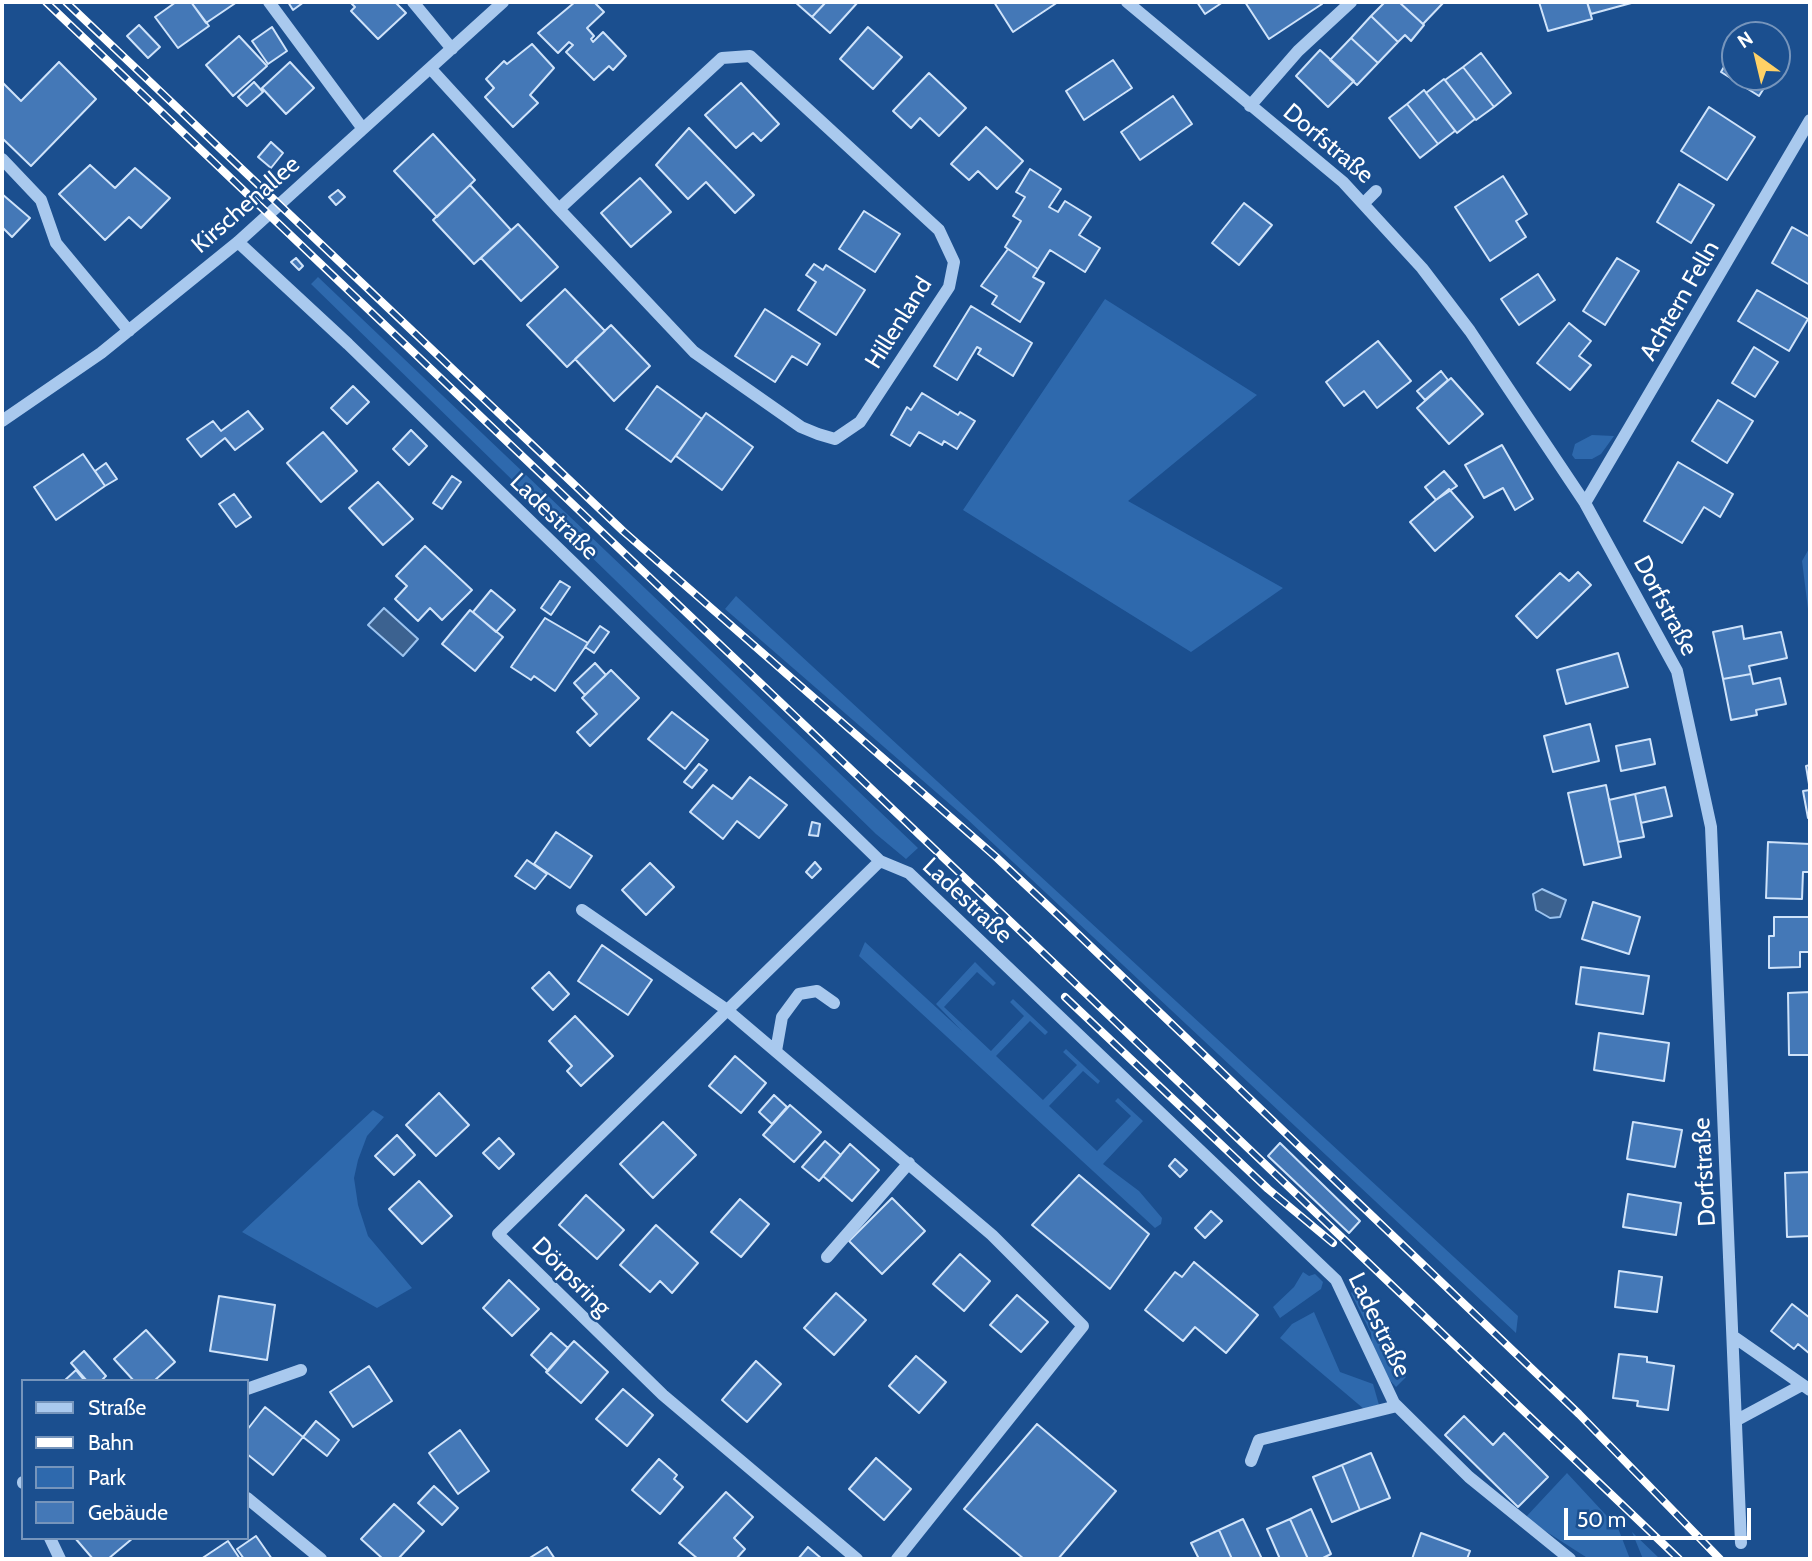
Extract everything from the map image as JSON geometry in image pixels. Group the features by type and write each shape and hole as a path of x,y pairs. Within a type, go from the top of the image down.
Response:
{"street":[{"path":"269,2 363,129"},
{"path":"413,2 452,49"},
{"name":"Kirschenallee","path":"2,421 130,331 238,242 503,2"},
{"name":"Dorfstraße","path":"1126,2 1364,202 1422,268 1470,331 1585,503 1677,671 1711,827 1741,1543"},
{"path":"1250,106 1298,51 1351,2"},
{"name":"Hillenland","path":"431,69 559,209 694,352 801,427 835,439 860,422 949,287 954,262 939,230 750,56 722,58 559,209"},
{"name":"Achtern Felln","path":"1585,503 1810,120"},
{"path":"2,159 41,200 55,243 130,331"},
{"path":"1364,202 1376,191"},
{"name":"Ladestraße","path":"238,242 348,344 880,861 909,873 1336,1280 1383,1384 1397,1406 1469,1477 1570,1559"},
{"name":"Dörpsring","path":"857,1559 663,1395 498,1234 880,861"},
{"path":"582,910 727,1010 992,1235 1083,1326 897,1559"},
{"path":"776,1051 782,1017 799,994 817,991 834,1003"},
{"path":"827,1257 909,1163"},
{"path":"1734,1337 1806,1388 1737,1420"},
{"path":"248,1389 301,1370"},
{"path":"1251,1461 1259,1440 1397,1406"},
{"path":"248,1498 321,1559"},
{"path":"51,1540 60,1559"}],"green space":[{"path":"318,277 918,848 906,859 876,834 311,284"},
{"path":"1105,299 1257,395 1128,501 1283,588 1191,652 963,510"},
{"path":"1592,435 1614,436 1601,454 1592,459 1575,459 1572,455 1575,444"},
{"path":"1810,547 1810,609 1808,609 1802,561"},
{"path":"736,596 1518,1316 1516,1333 967,819 725,609"},
{"path":"865,942 962,1031 936,1004 975,962 996,983 993,986 977,972 944,1007 991,1051 1024,1016 1010,1002 1013,999 1048,1032 1045,1035 1030,1021 996,1056 1043,1100 1077,1065 1063,1052 1066,1049 1100,1081 1098,1084 1083,1071 1049,1106 1097,1151 1131,1116 1115,1101 1118,1098 1143,1121 1103,1164 1139,1191 1162,1218 1161,1224 1155,1228 859,956"},
{"path":"373,1110 384,1117 367,1136 358,1160 354,1178 358,1205 368,1236 412,1288 377,1308 242,1232"},
{"path":"1303,1272 1309,1276 1315,1274 1323,1282 1321,1289 1280,1318 1273,1307 1294,1287"},
{"path":"1354,1290 1391,1332 1385,1338 1392,1346 1384,1354 1406,1377 1396,1387 1384,1374 1372,1345 1371,1333 1351,1293"},
{"path":"1314,1312 1340,1372 1373,1384 1379,1405 1364,1409 1280,1338 1292,1324"},
{"path":"1567,1473 1618,1528 1630,1559 1589,1559 1525,1518"},
{"path":"1632,1532 1660,1559 1643,1559"}],"shaded area":[{"path":"384,608 418,639 403,656 368,625"},
{"path":"1542,889 1566,900 1560,917 1550,918 1536,910 1533,894"}],"building":[{"path":"176,2 191,2 209,26 178,48 155,17"},
{"path":"191,2 237,2 206,23"},
{"path":"288,2 304,2 293,10"},
{"path":"350,2 395,2 406,13 378,39 351,11 355,7"},
{"path":"575,2 594,2 604,12 587,28 594,36 591,39 593,42 603,32 626,56 613,70 609,66 594,80 566,52 573,45 569,42 558,53 538,33"},
{"path":"795,2 826,2 812,17"},
{"path":"826,2 858,2 830,33 812,17"},
{"path":"994,2 1058,2 1013,32"},
{"path":"1197,2 1223,2 1205,14"},
{"path":"1245,2 1320,2 1322,4 1269,39"},
{"path":"1385,2 1399,2 1424,25 1411,41 1405,35 1398,42 1371,16"},
{"path":"1399,2 1444,2 1423,24"},
{"path":"1539,2 1587,2 1592,19 1548,31"},
{"path":"1587,2 1635,2 1591,14"},
{"path":"1371,16 1398,42 1378,63 1351,38"},
{"path":"139,25 160,47 148,58 127,36"},
{"path":"272,27 287,51 268,64 252,41"},
{"path":"868,27 902,57 873,89 840,59"},
{"path":"239,36 267,66 233,96 206,65"},
{"path":"1351,38 1378,63 1357,85 1330,60"},
{"path":"532,44 554,68 530,95 538,103 513,127 485,97 494,88 486,79 504,61 507,64"},
{"path":"1320,50 1354,81 1328,107 1296,76"},
{"path":"1481,53 1511,93 1494,107 1463,67"},
{"path":"1113,60 1132,88 1084,120 1066,91"},
{"path":"59,62 96,99 31,166 2,138 2,82 21,101"},
{"path":"290,62 314,88 286,114 262,88"},
{"path":"1463,67 1494,107 1476,120 1445,80"},
{"path":"929,73 966,108 939,136 920,118 911,128 893,111"},
{"path":"1444,79 1475,119 1457,133 1426,93"},
{"path":"254,82 263,92 247,106 238,97"},
{"path":"741,83 779,124 761,141 753,133 736,148 705,115"},
{"path":"1424,90 1455,131 1438,144 1407,104"},
{"path":"1173,96 1192,124 1140,160 1121,132"},
{"path":"1407,104 1438,144 1420,158 1389,118"},
{"path":"1709,107 1755,137 1727,180 1681,151"},
{"path":"986,127 1023,161 997,189 978,171 969,180 951,164"},
{"path":"689,128 754,195 735,213 706,182 688,199 656,165"},
{"path":"433,134 475,180 437,217 394,171"},
{"path":"271,142 283,153 271,168 258,157"},
{"path":"90,165 115,188 135,168 170,198 141,228 129,217 105,240 59,194"},
{"path":"1030,169 1061,189 1049,207 1058,212 1065,201 1091,217 1079,235 1100,248 1085,272 1050,250 1038,269 1005,247 1021,221 1013,216 1025,197 1016,192"},
{"path":"1503,176 1527,214 1516,221 1526,237 1490,261 1455,207"},
{"path":"640,178 671,212 631,247 601,213"},
{"path":"1679,184 1714,205 1691,243 1657,222"},
{"path":"470,185 511,230 474,264 433,220"},
{"path":"338,190 345,197 336,205 329,197"},
{"path":"2,194 30,218 12,237 2,227"},
{"path":"1244,203 1272,225 1239,265 1212,243"},
{"path":"864,211 900,234 875,272 839,249"},
{"path":"518,224 558,267 521,301 481,258"},
{"path":"1792,227 1810,237 1810,285 1772,263"},
{"path":"1008,249 1038,269 1033,277 1044,283 1020,322 992,304 997,296 981,286"},
{"path":"296,258 303,266 299,270 291,262"},
{"path":"1617,258 1639,271 1605,325 1583,311"},
{"path":"814,264 823,270 826,265 865,290 836,335 798,310 816,282 806,275"},
{"path":"1538,274 1555,300 1519,325 1501,299"},
{"path":"565,289 605,331 567,367 527,325"},
{"path":"1757,290 1808,319 1789,351 1738,321"},
{"path":"971,306 1032,343 1013,376 978,354 981,349 977,347 957,380 934,366"},
{"path":"765,309 820,344 807,365 792,356 775,382 735,356"},
{"path":"1569,323 1591,341 1579,356 1591,365 1570,390 1537,363"},
{"path":"611,325 650,366 614,401 575,359"},
{"path":"1378,341 1411,381 1377,408 1364,391 1344,406 1326,382"},
{"path":"1754,347 1778,362 1755,397 1732,383"},
{"path":"1441,371 1448,380 1425,400 1417,391"},
{"path":"1451,378 1483,414 1449,444 1417,408"},
{"path":"353,386 369,402 347,424 331,408"},
{"path":"657,386 702,419 671,462 626,429"},
{"path":"922,393 958,415 960,412 975,421 957,449 944,441 942,445 919,432 910,446 891,435 907,407 911,410"},
{"path":"1718,400 1753,421 1727,463 1692,441"},
{"path":"248,411 263,429 235,450 225,438 201,457 187,439 213,421 221,431"},
{"path":"706,413 753,447 722,490 676,456"},
{"path":"411,430 427,446 409,465 393,449"},
{"path":"323,432 357,471 321,502 287,463"},
{"path":"1502,445 1533,499 1515,510 1503,488 1484,498 1465,465"},
{"path":"83,454 105,486 56,520 34,487"},
{"path":"1678,462 1733,494 1720,517 1704,507 1682,543 1644,521"},
{"path":"106,463 117,479 105,486 95,471"},
{"path":"1444,471 1457,486 1436,500 1425,487"},
{"path":"452,476 461,482 442,509 433,503"},
{"path":"378,482 413,519 383,545 349,508"},
{"path":"1449,489 1473,517 1435,551 1410,522"},
{"path":"234,494 251,517 236,527 219,504"},
{"path":"425,546 472,590 442,620 430,608 418,621 395,599 407,586 396,576"},
{"path":"1578,572 1591,585 1537,638 1516,616 1560,573 1569,581"},
{"path":"560,581 570,587 551,615 541,608"},
{"path":"491,590 515,610 496,632 473,612"},
{"path":"470,610 503,637 475,671 442,644"},
{"path":"545,618 588,643 555,691 534,676 531,680 511,667"},
{"path":"600,626 609,632 594,653 585,647"},
{"path":"1742,626 1744,639 1781,632 1787,658 1749,666 1751,674 1723,679 1713,632"},
{"path":"1618,653 1628,687 1566,704 1557,670"},
{"path":"595,663 606,675 585,695 574,683"},
{"path":"611,670 639,698 590,746 577,732 597,714 582,698"},
{"path":"1751,674 1753,684 1780,678 1786,704 1756,710 1757,715 1731,720 1723,679"},
{"path":"672,712 708,740 685,769 648,739"},
{"path":"1590,724 1599,761 1553,772 1544,736"},
{"path":"1650,739 1655,764 1621,771 1616,746"},
{"path":"699,764 707,770 692,788 684,782"},
{"path":"1810,765 1810,790 1806,766"},
{"path":"750,777 787,805 759,838 737,821 723,839 690,812 713,785 732,799"},
{"path":"1606,785 1621,857 1584,865 1568,793"},
{"path":"1665,787 1672,816 1641,823 1635,794"},
{"path":"1810,790 1810,818 1808,818 1803,791"},
{"path":"1635,794 1644,837 1618,842 1609,800"},
{"path":"812,822 820,824 818,836 809,835"},
{"path":"556,832 592,856 570,888 534,864"},
{"path":"1768,842 1810,844 1810,872 1803,872 1802,899 1766,898"},
{"path":"527,860 547,874 535,889 515,876"},
{"path":"815,862 821,869 812,878 806,872"},
{"path":"650,863 674,887 646,915 622,890"},
{"path":"1593,902 1640,917 1629,954 1582,939"},
{"path":"1774,917 1810,917 1810,952 1800,952 1800,967 1769,968 1769,936 1774,936"},
{"path":"602,945 652,980 628,1015 578,981"},
{"path":"1581,967 1649,976 1643,1014 1576,1004"},
{"path":"549,972 569,994 553,1010 532,988"},
{"path":"1810,992 1810,1055 1789,1055 1788,993"},
{"path":"575,1016 613,1056 581,1086 567,1071 572,1066 549,1041"},
{"path":"1599,1033 1669,1043 1664,1081 1594,1070"},
{"path":"735,1056 766,1083 741,1113 709,1086"},
{"path":"439,1093 469,1125 436,1156 406,1125"},
{"path":"774,1095 787,1107 772,1124 759,1112"},
{"path":"1810,1102 1810,1150 1809,1150"},
{"path":"790,1105 821,1132 794,1162 763,1135"},
{"path":"663,1122 696,1155 653,1198 620,1164"},
{"path":"1633,1122 1682,1130 1675,1167 1627,1159"},
{"path":"397,1135 415,1155 394,1175 375,1156"},
{"path":"499,1138 514,1154 499,1169 483,1153"},
{"path":"825,1141 841,1155 819,1181 802,1167"},
{"path":"1280,1143 1360,1221 1349,1233 1268,1156"},
{"path":"850,1144 879,1170 852,1201 823,1176"},
{"path":"1175,1159 1187,1170 1180,1177 1169,1166"},
{"path":"1810,1172 1810,1236 1787,1237 1785,1173"},
{"path":"1079,1175 1149,1234 1110,1289 1032,1225"},
{"path":"419,1181 452,1216 422,1244 389,1209"},
{"path":"1628,1194 1681,1203 1676,1235 1623,1227"},
{"path":"586,1195 624,1230 597,1259 559,1225"},
{"path":"892,1198 925,1231 882,1274 849,1241"},
{"path":"740,1199 769,1224 741,1257 711,1232"},
{"path":"1211,1211 1222,1221 1205,1238 1195,1228"},
{"path":"656,1225 698,1263 672,1293 660,1281 650,1292 620,1265"},
{"path":"960,1254 990,1281 964,1311 933,1284"},
{"path":"1194,1262 1258,1315 1226,1353 1195,1327 1183,1341 1145,1310 1175,1272 1182,1277"},
{"path":"1619,1271 1662,1277 1657,1312 1615,1307"},
{"path":"509,1280 539,1309 512,1336 483,1308"},
{"path":"836,1293 866,1320 834,1355 804,1328"},
{"path":"1017,1295 1048,1322 1021,1352 990,1325"},
{"path":"219,1296 275,1305 267,1360 210,1351"},
{"path":"1792,1304 1810,1318 1810,1354 1798,1344 1794,1349 1771,1331"},
{"path":"146,1330 175,1362 156,1379 132,1379 114,1359"},
{"path":"551,1333 568,1348 548,1371 531,1355"},
{"path":"574,1341 608,1372 581,1403 546,1372"},
{"path":"84,1351 106,1376 103,1379 85,1379 71,1363"},
{"path":"1619,1354 1647,1357 1647,1362 1674,1366 1668,1410 1637,1406 1638,1401 1613,1398"},
{"path":"916,1356 946,1382 919,1413 889,1386"},
{"path":"756,1361 781,1384 747,1422 722,1400"},
{"path":"369,1366 392,1401 353,1427 330,1392"},
{"path":"76,1370 83,1379 66,1379"},
{"path":"623,1389 653,1415 627,1446 596,1419"},
{"path":"265,1407 303,1437 273,1475 248,1455 248,1429"},
{"path":"1464,1416 1493,1445 1504,1433 1548,1477 1518,1507 1445,1435"},
{"path":"316,1421 339,1440 327,1456 303,1437"},
{"path":"1037,1424 1116,1491 1058,1559 1024,1559 964,1509"},
{"path":"460,1430 489,1471 458,1494 429,1453"},
{"path":"1371,1453 1390,1498 1360,1510 1342,1465"},
{"path":"876,1458 911,1489 884,1520 849,1489"},
{"path":"659,1459 677,1475 674,1479 683,1487 660,1514 632,1490"},
{"path":"1342,1465 1360,1510 1332,1522 1313,1477"},
{"path":"434,1486 458,1508 442,1525 418,1503"},
{"path":"726,1492 753,1517 734,1538 745,1549 736,1559 698,1559 679,1543"},
{"path":"394,1504 424,1531 398,1559 383,1559 361,1539"},
{"path":"1311,1509 1331,1554 1321,1559 1308,1559 1290,1519"},
{"path":"1243,1519 1262,1559 1232,1559 1219,1530"},
{"path":"1290,1519 1308,1559 1280,1559 1267,1529"},
{"path":"1219,1530 1232,1559 1199,1559 1191,1543"},
{"path":"1421,1533 1470,1551 1467,1559 1412,1559"},
{"path":"256,1536 272,1559 244,1559 237,1549"},
{"path":"77,1540 131,1540 108,1559 93,1559"},
{"path":"228,1541 240,1559 201,1559"},
{"path":"547,1547 555,1559 528,1559"},
{"path":"808,1547 822,1559 798,1559"}],"railway":[{"path":"46,2 1679,1559"},
{"path":"66,2 623,531 996,857 1061,918 1579,1414 1720,1559"},
{"path":"1065,997 1268,1189 1333,1243"}]}
